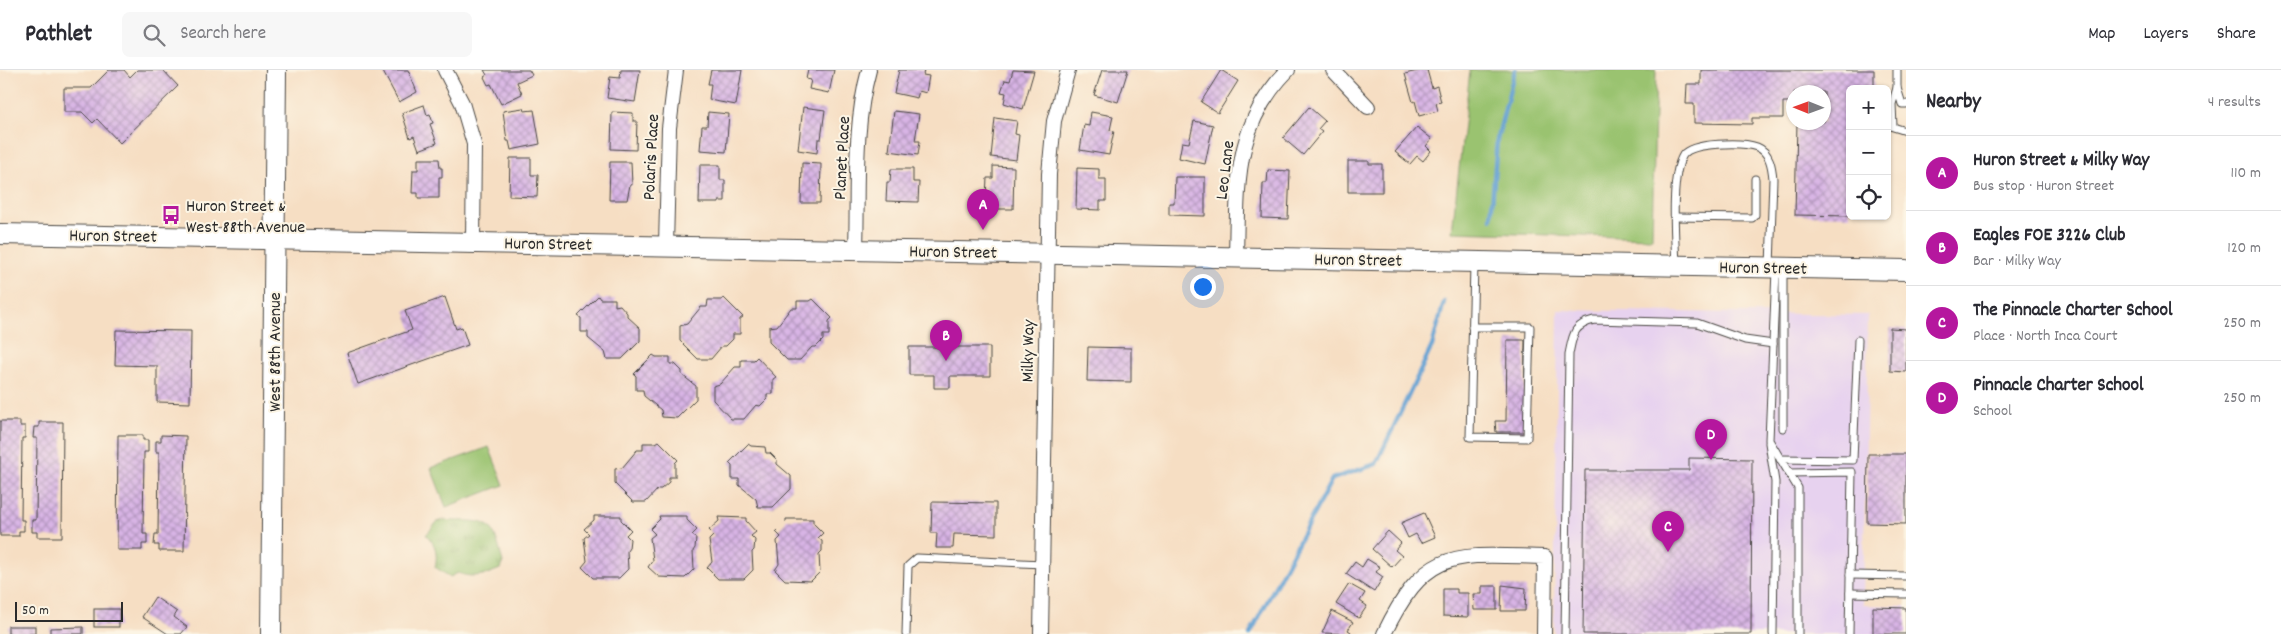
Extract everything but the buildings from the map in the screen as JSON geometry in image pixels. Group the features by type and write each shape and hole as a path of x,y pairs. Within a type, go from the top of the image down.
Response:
{"main road":[{"name":"West 88th Avenue","path":"271,634 276,70"},
{"name":"Huron Street","path":"0,234 1906,270"}],"street":[{"path":"445,70 462,103 474,144 473,242"},
{"name":"Polaris Place","path":"666,246 669,128 676,70"},
{"name":"Planet Place","path":"856,249 857,153 860,115 869,70"},
{"name":"Milky Way","path":"1041,634 1049,174 1054,122 1068,70"},
{"name":"Leo Lane","path":"1236,257 1240,167 1246,137 1260,106 1288,70"},
{"path":"1332,70 1368,107"},
{"path":"1384,634 1415,583 1428,570 1453,558 1484,556 1545,557 1544,634"}],"lane":[{"path":"1897,70 1897,88 1902,104 1906,104"},
{"path":"1897,88 1892,104 1893,127 1906,131"},
{"path":"1676,265 1676,180 1678,166 1684,153 1697,146 1710,144 1757,147 1766,154 1772,165 1783,428"},
{"path":"1675,217 1752,218 1755,215 1755,179"},
{"path":"1472,327 1530,327 1527,438 1470,437 1472,327 1474,261"},
{"path":"1774,634 1774,482 1769,440 1776,267"},
{"path":"1565,634 1569,354 1573,336 1579,326 1594,320 1697,323 1744,340 1773,344"},
{"path":"1780,459 1853,460 1858,340"},
{"path":"1769,440 1798,488 1798,634"},
{"path":"1788,473 1852,472 1849,634"},
{"path":"906,634 908,566 918,558 1043,564"},
{"path":"1850,575 1906,576"},
{"path":"1850,593 1906,594"}],"shaded area":[{"path":"1558,310 1868,315 1863,605 1906,606 1906,634 1554,634"}],"green space":[{"path":"1470,70 1656,70 1652,238 1452,232"},
{"path":"489,447 504,485 446,507 431,468"},
{"path":"443,520 470,521 489,526 498,542 503,562 500,569 479,576 458,573 450,577 435,567 435,549 426,535 437,522"}],"waterway":[{"path":"1491,219 1497,140 1515,70"},
{"path":"1250,634 1332,479 1376,464 1432,346 1444,302"}],"place":[{"name":"Huron Street & West 88th Avenue","path":"171,215"},
{"name":"Huron Street & Milky Way","path":"983,230"},
{"name":"Eagles FOE 3226 Club","path":"946,361"},
{"name":"Pinnacle Charter School","path":"1711,460"},
{"name":"The Pinnacle Charter School","path":"1668,552"}]}
